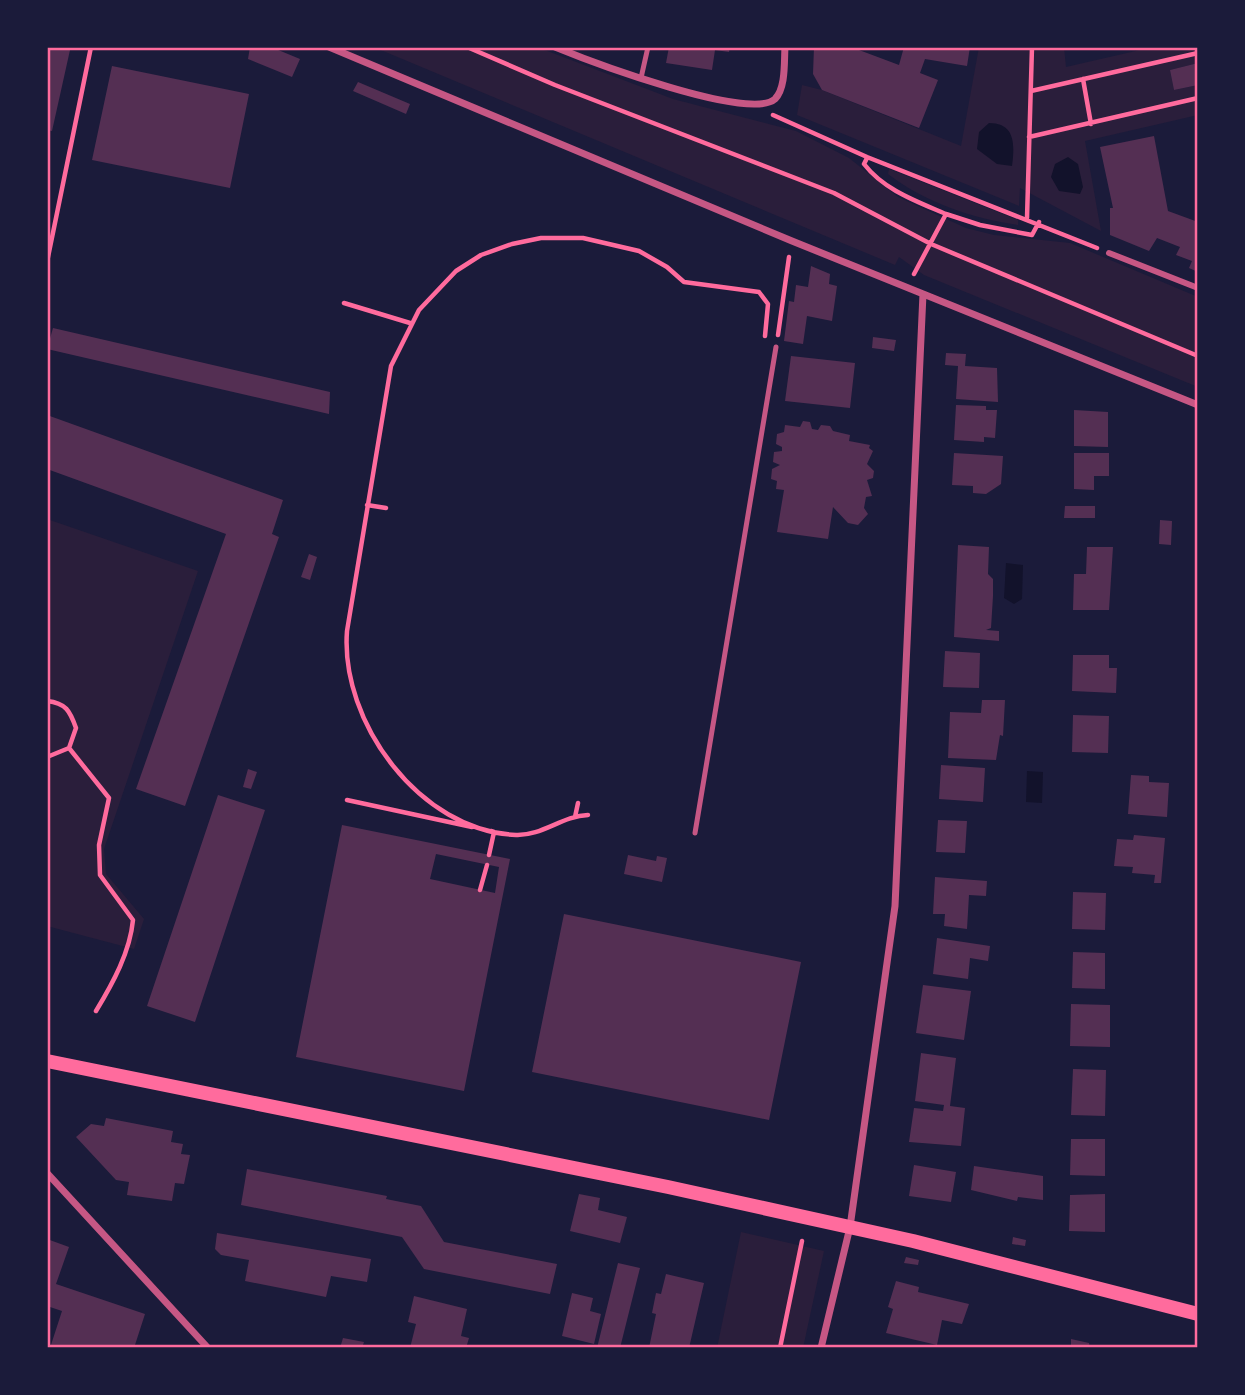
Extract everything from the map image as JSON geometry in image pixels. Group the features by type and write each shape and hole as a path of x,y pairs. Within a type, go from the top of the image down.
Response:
{"main road":[{"path":"47,1061 668,1187 850,1227 1198,1314"}],"street":[{"path":"329,47 792,241 1198,405"},
{"path":"555,47 641,78 747,106 766,104 781,90 785,47"},
{"path":"1109,253 1198,288"},
{"path":"821,1348 850,1227 895,906 923,294"},
{"path":"47,1173 208,1348"}],"lane":[{"path":"641,78 648,47"},
{"path":"695,833 776,346"}],"path":[{"path":"47,262 91,47"},
{"path":"467,47 555,85 834,193 931,244 1198,356"},
{"path":"1027,218 1032,47"},
{"path":"1031,91 1198,53"},
{"path":"1083,79 1091,124"},
{"path":"1029,137 1198,98"},
{"path":"766,104 777,119 867,157 1039,222 1109,253"},
{"path":"867,157 864,164 892,190 946,214 980,225 1032,235 1039,222"},
{"path":"914,271 946,214"},
{"path":"494,832 470,824 441,808 400,774 376,744 351,691 345,655 387,381 410,323 437,289 468,262 512,244 541,238 568,237 639,251 667,267 684,282 759,292 768,304 765,338"},
{"path":"776,346 792,241"},
{"path":"344,303 410,323"},
{"path":"367,505 386,508"},
{"path":"47,701 61,702 70,711 76,727 69,748 47,757"},
{"path":"69,748 109,798 99,845 100,875 133,920 132,935 112,986 96,1010"},
{"path":"347,800 494,832 526,835 588,815"},
{"path":"575,817 578,803"},
{"path":"489,855 494,832"},
{"path":"480,890 487,865"},
{"path":"780,1348 802,1241"}],"shaded area":[{"path":"537,47 673,99 796,131 849,158 898,197 966,228 994,235 1070,243 1198,297 1198,387 924,275 899,257 895,265 376,48"},
{"path":"979,47 1064,47 1066,67 1153,47 1198,47 1198,63 1170,70 1174,90 1198,85 1198,115 1085,141 1101,231 1020,188 1019,206 797,115 802,85 822,90 961,146"},
{"path":"989,123 1004,127 1011,136 1012,166 997,164 977,149 979,132"},
{"path":"1068,157 1078,164 1083,187 1080,194 1059,191 1051,177 1055,164"},
{"path":"889,169 1018,220 1018,225 950,208 903,184 888,174"},
{"path":"47,519 198,571 104,849 106,874 144,919 134,949 47,926"},
{"path":"1006,563 1023,565 1022,599 1014,604 1004,598"},
{"path":"1027,771 1043,772 1042,803 1026,802"},
{"path":"741,1232 824,1251 803,1348 717,1348"}],"building":[{"path":"47,47 70,50 52,131 47,130"},
{"path":"250,47 271,47 300,59 292,77 248,59"},
{"path":"669,47 730,47 729,52 715,50 712,70 666,63"},
{"path":"814,47 851,47 899,65 904,47 970,47 967,66 925,59 920,73 938,80 919,128 822,90 813,74"},
{"path":"1198,63 1198,85 1174,90 1170,70"},
{"path":"112,66 249,94 230,188 92,160"},
{"path":"358,82 410,104 406,114 353,91"},
{"path":"1154,136 1168,211 1198,222 1198,272 1189,268 1192,261 1176,255 1180,247 1157,238 1149,251 1110,235 1110,208 1113,208 1100,147"},
{"path":"811,266 830,274 829,284 837,286 832,321 807,316 803,344 784,341 789,301 794,302 796,285 808,287"},
{"path":"53,328 330,392 329,414 47,349"},
{"path":"873,337 896,340 894,351 872,348"},
{"path":"946,353 966,354 965,366 997,368 998,402 956,399 958,366 945,365"},
{"path":"791,356 855,363 850,408 785,401"},
{"path":"956,405 986,406 986,410 997,410 995,438 984,437 984,442 954,440"},
{"path":"1074,410 1108,412 1108,447 1074,446"},
{"path":"47,415 283,500 272,534 279,537 185,806 136,789 226,534 47,469"},
{"path":"803,421 810,422 812,429 818,430 821,425 830,426 833,431 850,435 849,441 870,445 869,448 873,451 867,464 874,471 873,478 867,480 872,496 866,497 864,508 868,514 858,525 848,523 833,507 828,539 777,532 784,490 776,489 777,481 771,479 772,469 780,465 773,462 774,452 782,451 782,447 776,444 777,434 784,432 785,425 800,427"},
{"path":"954,453 1003,456 1001,484 986,494 973,493 973,486 952,485"},
{"path":"1074,453 1109,453 1109,476 1094,476 1094,490 1074,489"},
{"path":"1065,506 1095,506 1095,518 1064,518"},
{"path":"1160,520 1172,521 1171,545 1159,544"},
{"path":"958,545 989,547 988,574 993,579 993,596 991,628 986,630 999,631 999,641 954,637"},
{"path":"1087,547 1113,547 1109,610 1073,610 1074,574 1086,574"},
{"path":"309,554 317,557 310,580 301,577"},
{"path":"945,651 980,653 979,688 943,687"},
{"path":"1073,655 1109,655 1109,668 1117,668 1116,693 1072,691"},
{"path":"982,700 1005,700 1003,736 1000,735 996,760 948,758 950,712 981,713"},
{"path":"1073,715 1109,716 1108,753 1072,752"},
{"path":"941,765 985,768 983,802 939,799"},
{"path":"248,769 257,772 251,789 243,787"},
{"path":"1131,775 1149,776 1149,782 1169,783 1167,817 1128,814"},
{"path":"218,795 265,810 195,1022 147,1006"},
{"path":"938,820 967,821 965,853 936,852"},
{"path":"342,825 510,859 464,1091 296,1057","holes":["436,854 499,867 495,893 430,879"]},
{"path":"1134,835 1165,838 1161,883 1154,883 1155,875 1132,873 1133,867 1114,866 1117,839 1133,840"},
{"path":"628,855 656,861 657,856 667,858 662,882 624,874"},
{"path":"935,877 987,881 986,896 969,895 967,929 944,926 945,914 933,914"},
{"path":"1073,892 1106,893 1105,930 1072,929"},
{"path":"564,914 801,962 769,1120 532,1072"},
{"path":"937,938 990,946 988,961 970,958 968,979 933,974"},
{"path":"1073,952 1105,953 1105,989 1072,988"},
{"path":"923,985 971,991 964,1040 916,1033"},
{"path":"1071,1004 1110,1005 1110,1047 1070,1046"},
{"path":"921,1053 956,1058 950,1106 965,1108 961,1146 909,1142 914,1108 943,1111 944,1105 915,1101"},
{"path":"1073,1069 1106,1070 1105,1116 1071,1115"},
{"path":"106,1118 173,1131 171,1142 183,1144 181,1154 190,1155 184,1184 175,1183 172,1201 127,1195 129,1182 116,1180 76,1137 91,1124 104,1126"},
{"path":"1071,1139 1105,1139 1105,1176 1070,1175"},
{"path":"914,1165 956,1172 951,1202 909,1196"},
{"path":"974,1166 1043,1176 1043,1200 1018,1197 1017,1201 971,1190"},
{"path":"247,1169 387,1196 386,1199 421,1206 444,1242 557,1264 550,1294 424,1269 402,1237 241,1205"},
{"path":"579,1194 600,1198 598,1210 627,1217 620,1243 570,1231"},
{"path":"1105,1194 1105,1232 1069,1231 1070,1195"},
{"path":"217,1233 371,1259 367,1282 331,1276 326,1297 245,1281 249,1260 221,1255 215,1249"},
{"path":"1013,1237 1026,1240 1025,1246 1012,1244"},
{"path":"47,1239 69,1247 56,1284 145,1314 134,1348 50,1348 62,1311 47,1306"},
{"path":"906,1257 919,1260 918,1265 904,1263"},
{"path":"618,1263 640,1268 620,1348 597,1348"},
{"path":"666,1274 704,1283 689,1348 649,1348 656,1314 652,1313 656,1293 661,1294"},
{"path":"896,1281 919,1287 918,1292 969,1304 962,1324 942,1320 937,1345 886,1333 893,1309 888,1307"},
{"path":"572,1293 593,1298 590,1311 601,1314 594,1344 562,1336"},
{"path":"414,1296 467,1309 461,1336 469,1338 466,1348 410,1348 416,1324 408,1322"},
{"path":"343,1338 364,1342 362,1348 340,1348"},
{"path":"1071,1339 1089,1343 1090,1348 1071,1348"}]}
